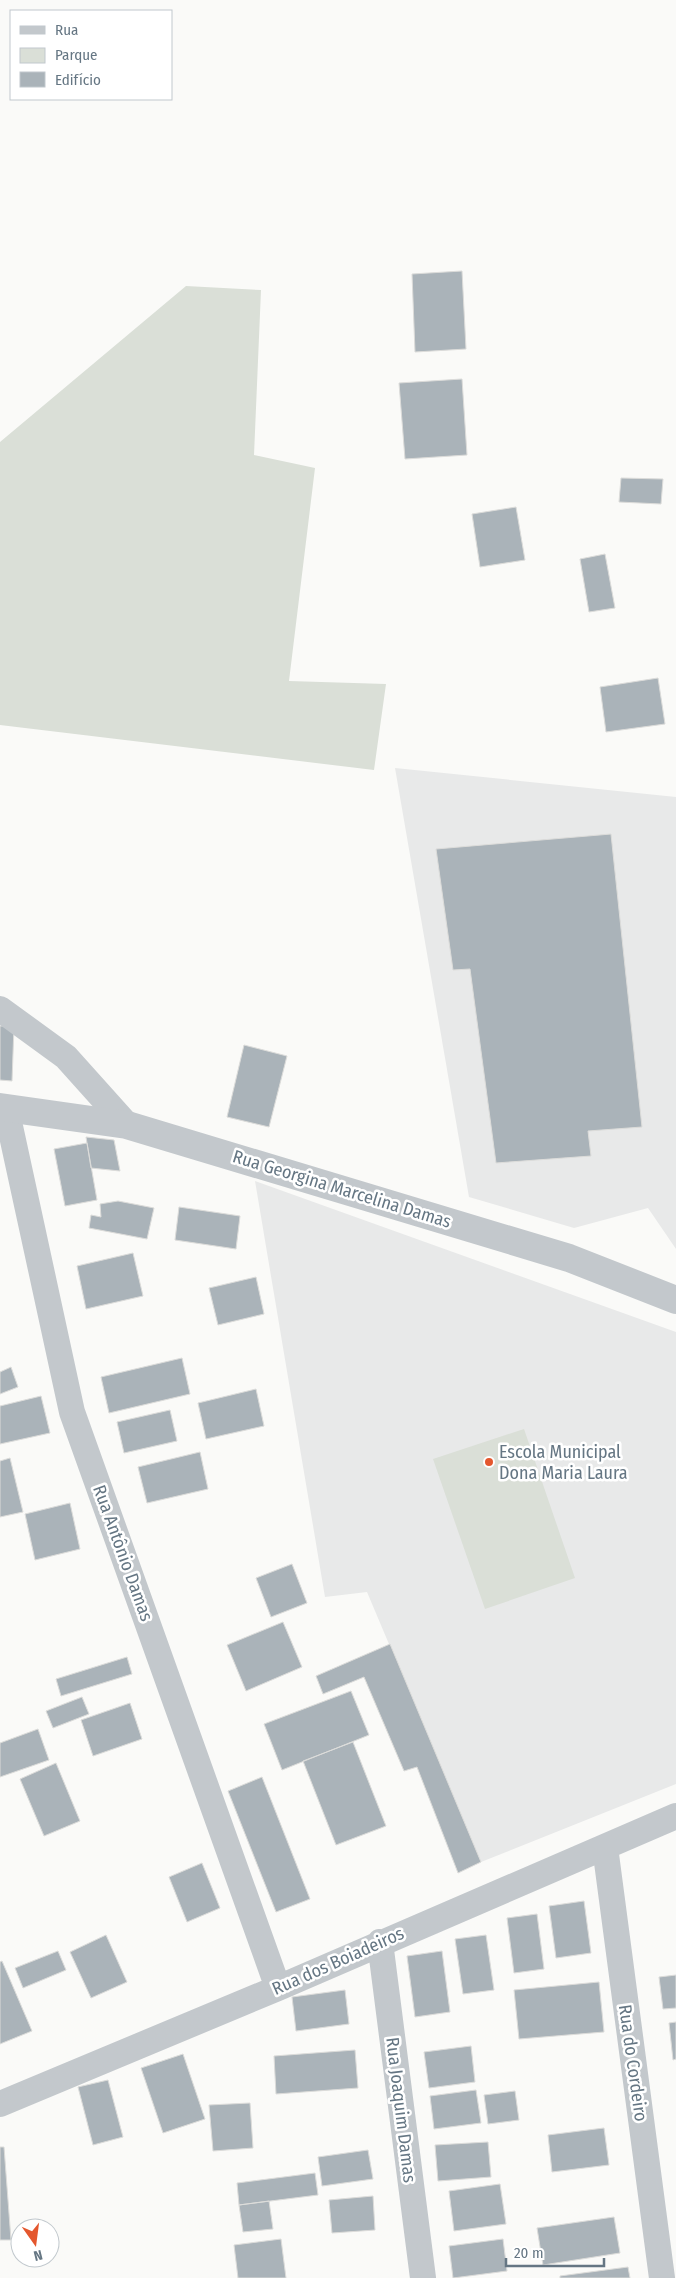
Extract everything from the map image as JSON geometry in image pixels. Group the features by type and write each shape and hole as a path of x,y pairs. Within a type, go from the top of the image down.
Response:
{"street":[{"path":"0,1009 66,1057 127,1125"},
{"name":"Rua Georgina Marcelina Damas","path":"3,1107 127,1125 569,1258 676,1300"},
{"name":"Rua Antônio Damas","path":"3,1107 72,1412 278,1988"},
{"name":"Rua dos Boiadeiros","path":"0,2104 278,1988 380,1942 676,1816"},
{"name":"Rua do Cordeiro","path":"605,1847 662,2278"},
{"name":"Rua Joaquim Damas","path":"380,1942 423,2278"}],"shaded area":[{"path":"395,768 676,797 676,1249 648,1208 574,1228 469,1197"},
{"name":"Escola Municipal Dona Maria Laura","path":"255,1181 676,1332 676,1784 481,1862 367,1592 325,1597"}],"green space":[{"path":"186,286 261,290 254,455 315,468 289,681 386,684 374,770 0,725 0,442"},
{"path":"524,1429 575,1578 485,1609 433,1459"}],"building":[{"path":"462,271 466,349 415,352 412,274"},
{"path":"462,379 467,455 405,459 399,383"},
{"path":"621,478 663,479 661,504 619,502"},
{"path":"516,507 525,560 480,567 472,514"},
{"path":"605,554 615,608 589,612 580,559"},
{"path":"658,678 665,724 606,732 600,687"},
{"path":"611,834 642,1127 588,1131 591,1156 496,1163 470,969 453,970 436,849"},
{"path":"0,1026 14,1026 12,1081 0,1080"},
{"path":"244,1045 287,1056 269,1127 227,1117"},
{"path":"86,1137 114,1140 120,1171 91,1168"},
{"path":"87,1143 97,1200 65,1206 54,1149"},
{"path":"118,1201 154,1208 147,1239 89,1228 91,1215 101,1217 100,1204"},
{"path":"179,1207 240,1216 236,1249 175,1240"},
{"path":"133,1253 143,1296 86,1309 77,1266"},
{"path":"256,1277 264,1314 218,1325 209,1288"},
{"path":"182,1358 190,1394 109,1413 101,1377"},
{"path":"11,1367 18,1387 0,1394 0,1372"},
{"path":"256,1389 264,1426 206,1439 198,1403"},
{"path":"41,1396 50,1433 0,1444 0,1406"},
{"path":"170,1410 177,1441 124,1453 117,1422"},
{"path":"200,1452 208,1489 147,1503 138,1467"},
{"path":"10,1458 23,1512 0,1517 0,1461"},
{"path":"70,1503 80,1549 35,1560 25,1514"},
{"path":"292,1564 307,1603 271,1617 256,1578"},
{"path":"283,1622 302,1667 246,1691 227,1645"},
{"path":"390,1644 481,1862 458,1873 417,1767 404,1771 364,1677 323,1694 316,1676"},
{"path":"127,1657 132,1674 61,1696 56,1679"},
{"path":"351,1691 369,1735 282,1770 264,1724"},
{"path":"82,1697 89,1714 53,1728 46,1711"},
{"path":"130,1703 142,1739 93,1756 81,1720"},
{"path":"38,1729 49,1760 0,1777 0,1743"},
{"path":"353,1742 386,1826 336,1845 303,1761"},
{"path":"56,1763 80,1821 44,1836 20,1779"},
{"path":"262,1777 310,1899 276,1912 228,1791"},
{"path":"202,1863 220,1908 187,1922 169,1877"},
{"path":"584,1901 591,1953 556,1958 549,1906"},
{"path":"537,1914 544,1969 514,1973 507,1918"},
{"path":"106,1935 127,1982 91,1998 70,1952"},
{"path":"486,1935 494,1990 463,1994 455,1939"},
{"path":"58,1951 66,1970 23,1988 15,1968"},
{"path":"442,1951 450,2012 415,2017 407,1956"},
{"path":"2,1961 32,2031 0,2044 0,1962"},
{"path":"676,1975 676,2008 663,2009 659,1977"},
{"path":"599,1982 604,2032 519,2039 514,1990"},
{"path":"345,1990 349,2024 296,2031 292,1997"},
{"path":"676,2022 676,2059 673,2060 669,2023"},
{"path":"471,2046 475,2082 429,2088 424,2052"},
{"path":"355,2050 358,2088 276,2094 274,2056"},
{"path":"183,2054 205,2119 163,2133 141,2068"},
{"path":"108,2080 123,2137 93,2145 78,2087"},
{"path":"476,2090 481,2123 434,2129 430,2096"},
{"path":"515,2091 519,2120 488,2124 484,2095"},
{"path":"250,2103 253,2148 213,2151 209,2105"},
{"path":"604,2128 609,2165 552,2172 548,2135"},
{"path":"488,2142 491,2177 438,2181 435,2145"},
{"path":"0,2147 4,2147 10,2240 0,2240"},
{"path":"368,2150 373,2179 322,2186 318,2157"},
{"path":"315,2173 318,2195 239,2205 237,2183"},
{"path":"500,2184 506,2224 454,2231 449,2191"},
{"path":"373,2196 375,2230 332,2233 329,2200"},
{"path":"269,2201 273,2229 243,2232 239,2205"},
{"path":"614,2217 620,2253 543,2265 537,2228"},
{"path":"281,2239 286,2278 238,2278 234,2245"},
{"path":"503,2239 507,2271 453,2278 449,2246"},
{"path":"628,2267 630,2278 560,2278 560,2276"}],"place":[{"name":"Escola Municipal Dona Maria Laura","path":"489,1462"}]}
